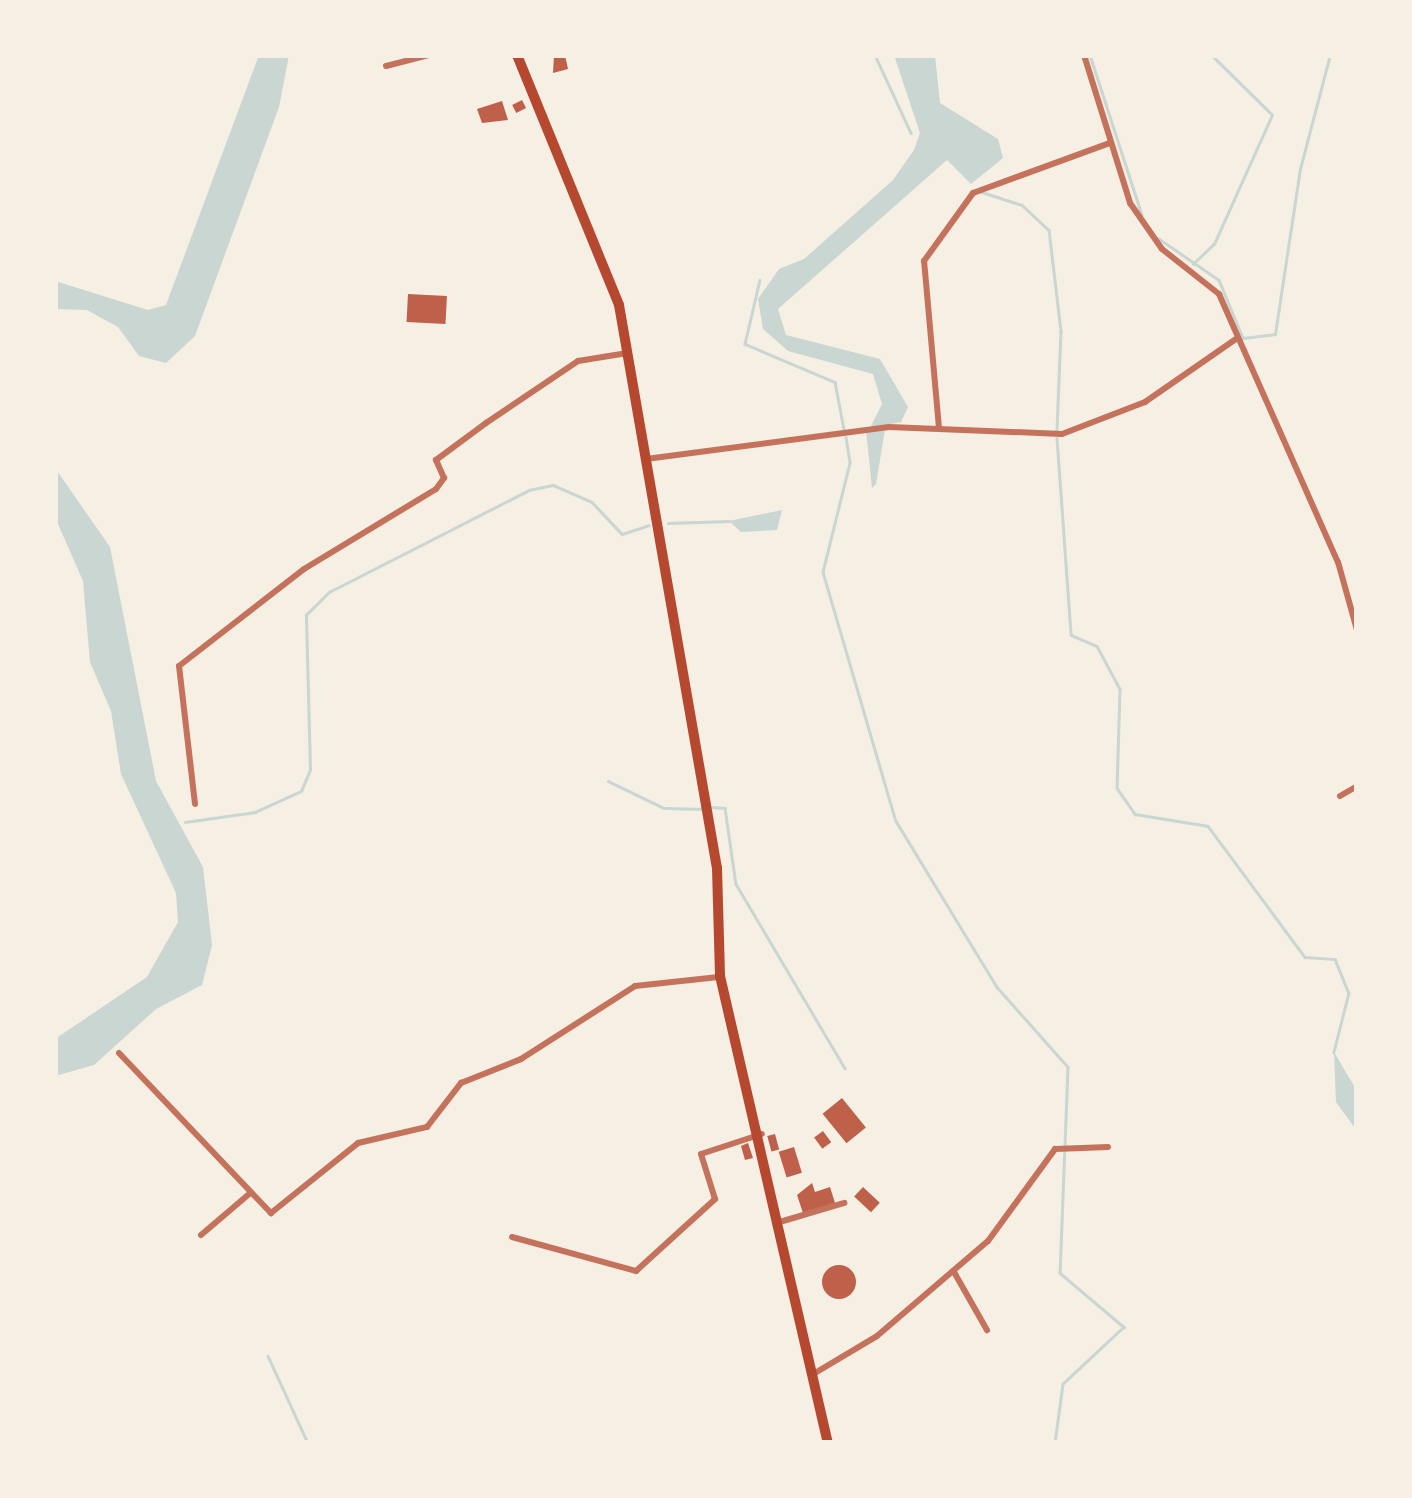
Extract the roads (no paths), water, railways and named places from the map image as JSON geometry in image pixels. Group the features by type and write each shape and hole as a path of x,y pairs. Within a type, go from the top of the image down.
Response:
{"highway":[{"path":"517,55 600,242 629,352 705,814 720,976 783,1221 828,1443"}],"street":[{"path":"386,66 429,55"},
{"path":"1084,55 1110,143 1142,227 1219,294 1338,562 1357,630"},
{"path":"940,428 920,269 972,194 1110,143"},
{"path":"646,459 889,427 1062,434 1145,402 1236,339"},
{"path":"195,804 180,666 304,569 436,489 444,478 436,460 564,368 629,352"},
{"path":"1340,796 1357,786"},
{"path":"119,1053 248,1195 271,1213 358,1143 428,1127 461,1082 521,1059 636,986 720,976"},
{"path":"512,1237 636,1271 715,1199 701,1154 762,1134"},
{"path":"816,1373 954,1272 988,1242 1055,1149 1108,1147"},
{"path":"201,1235 248,1195"},
{"path":"783,1221 844,1203"},
{"path":"954,1272 987,1330"}],"waterway":[{"path":"875,55 911,133"},
{"path":"1090,55 1142,215"},
{"path":"1193,264 1214,244 1272,115 1211,55"},
{"path":"1158,238 1219,280 1243,338 1275,334 1300,169 1330,55"},
{"path":"982,192 1022,205 1049,230 1061,331 1057,430"},
{"path":"760,280 745,344 835,382 844,429"},
{"path":"846,437 850,463 823,572 896,821 997,987 1068,1067 1060,1273 1124,1327 1063,1384 1055,1443"},
{"path":"1057,438 1071,635 1097,646 1120,689 1117,788 1135,814 1208,826 1305,957 1335,959 1349,993 1334,1052"},
{"path":"185,822 255,812 301,791 310,770 306,615 329,592 529,490 553,485 592,502 622,534 649,525"},
{"path":"668,523 729,521"},
{"path":"608,781 664,808 704,809"},
{"path":"712,807 725,808 736,884 845,1068"},
{"path":"268,1356 308,1443"}]}
